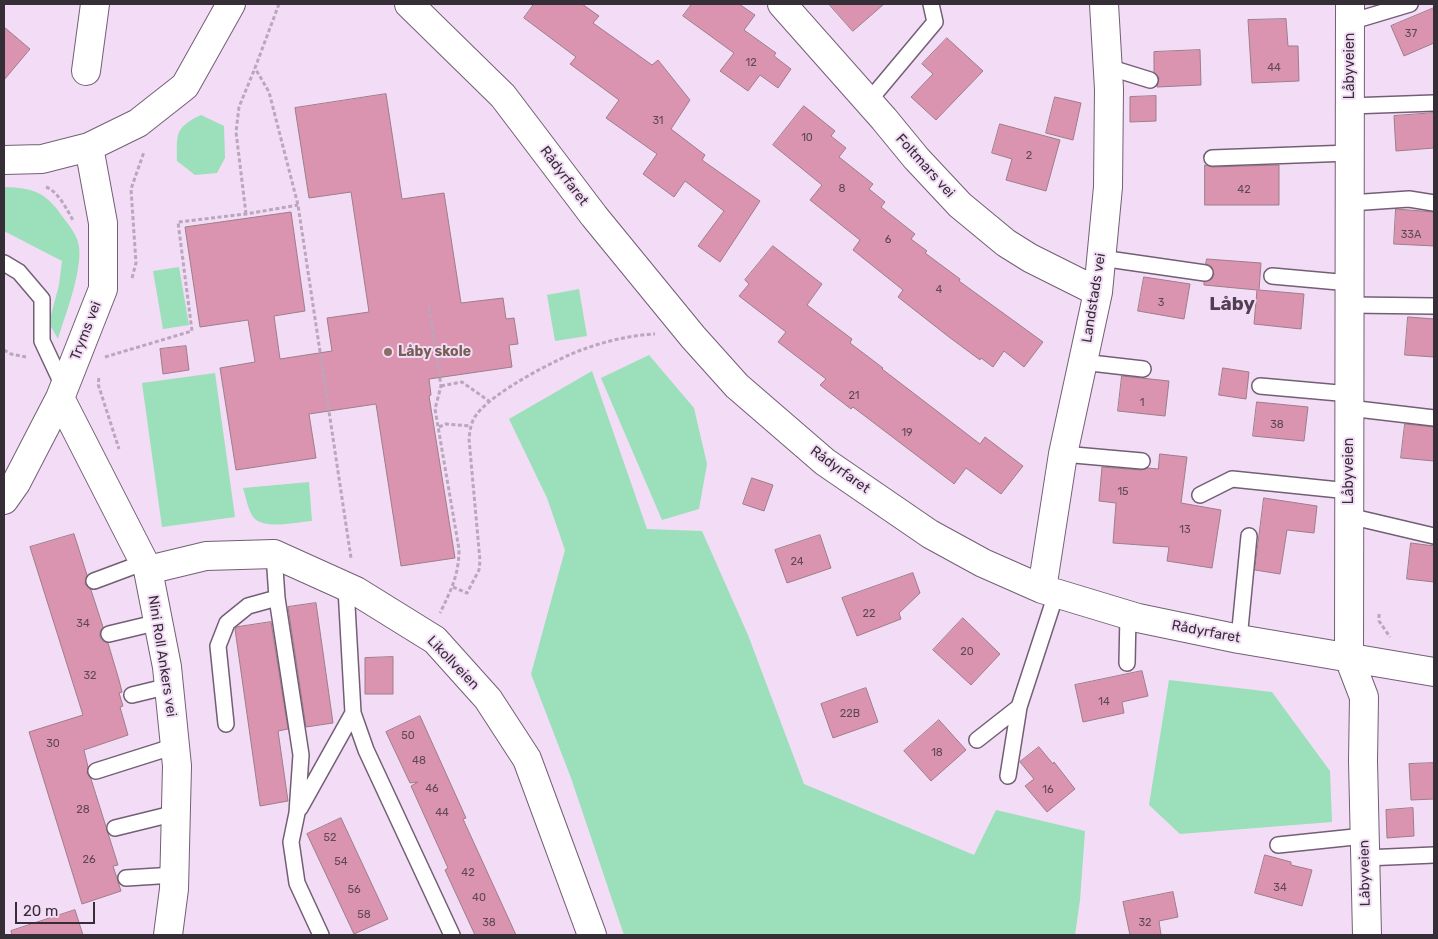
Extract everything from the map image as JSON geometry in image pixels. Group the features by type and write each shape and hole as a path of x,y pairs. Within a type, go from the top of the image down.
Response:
{"street":[{"path":"86,71 95,4"},
{"path":"4,160 42,159 89,147 138,123 185,86 231,4"},
{"name":"Rådyrfaret","path":"409,4 503,96 594,216 693,337 738,386 825,462 930,534 983,563 1049,591 1128,615 1239,638 1434,672"},
{"name":"Foltmars vei","path":"782,4 916,158 960,205 1006,243 1030,258 1098,292"},
{"name":"Landstads vei","path":"1049,591 1063,454 1098,292 1108,187 1108,67 1104,4"},
{"name":"Låbyveien","path":"1350,13 1349,658 1364,697 1367,935"},
{"name":"Tryms vei","path":"4,500 16,483 62,393 103,289 103,222 89,147"},
{"name":"Nini Roll Ankers vei","path":"62,393 146,566 158,622 169,686 177,766 174,875 168,935"},
{"name":"Likollveien","path":"146,566 206,556 274,554 351,589 434,640 488,699 527,759 592,935"}],"lane":[{"path":"868,102 935,22 931,4"},
{"path":"1350,13 1410,4"},
{"path":"1108,67 1150,80"},
{"path":"1350,106 1434,103"},
{"path":"1212,158 1350,152"},
{"path":"1350,203 1409,199 1434,202"},
{"path":"1101,258 1205,273"},
{"path":"4,263 19,272 42,299 42,341 62,393"},
{"path":"1272,276 1350,294 1433,306"},
{"path":"1082,362 1143,369"},
{"path":"1260,386 1350,401 1434,418"},
{"path":"1063,454 1142,461"},
{"path":"1200,495 1232,479 1349,503 1434,536"},
{"path":"1239,638 1249,536"},
{"path":"274,554 277,598 301,755 297,813 291,842 297,883 322,935"},
{"path":"94,581 146,566"},
{"path":"351,589 353,713 366,750 452,935"},
{"path":"1008,776 1019,707 1049,591"},
{"path":"226,724 218,646 227,623 248,606 277,598"},
{"path":"1127,663 1128,615"},
{"path":"108,634 158,622"},
{"path":"132,695 169,686"},
{"path":"977,740 1019,707"},
{"path":"297,813 353,713"},
{"path":"96,771 175,746"},
{"path":"114,828 176,812"},
{"path":"1278,845 1365,847 1434,855"},
{"path":"126,878 174,875"}],"path":[{"path":"246,214 236,132 239,107 256,68 279,4"},
{"path":"256,68 269,92 298,205 351,589"},
{"path":"130,286 136,262 132,188 143,153 148,146"},
{"path":"41,185 50,188 63,203 76,225"},
{"path":"105,350 101,358 192,331 178,222 246,214 298,205"},
{"path":"428,636 453,587 459,566 459,550 438,427 436,408 441,386 429,307"},
{"path":"453,587 466,593 479,570 480,561 469,439 470,426 476,415 489,401 513,385 584,349 640,335 663,333"},
{"path":"99,376 98,384 120,452"},
{"path":"441,386 462,382 489,401"},
{"path":"438,427 446,424 470,426"}],"green space":[{"path":"201,115 224,126 225,158 217,173 195,175 177,161 177,138 186,124"},
{"path":"4,187 22,188 44,196 67,222 78,242 79,263 77,276 58,339 50,325 62,261 4,231"},
{"path":"179,267 189,325 163,329 153,271"},
{"path":"579,289 587,336 555,341 547,295"},
{"path":"649,355 694,408 707,464 699,509 662,520 601,378"},
{"path":"592,371 647,529 702,531 748,635 804,784 974,855 996,810 1085,831 1080,900 1075,935 624,935 571,778 531,674 565,550 547,498 509,419"},
{"path":"215,373 235,517 162,527 142,383"},
{"path":"309,482 312,521 290,524 266,524 259,522 252,515 243,488"},
{"path":"1169,680 1272,692 1330,771 1332,822 1180,834 1149,805"}],"building":[{"path":"534,4 582,4 599,16 593,23 652,65 658,60 690,100 671,129 705,155 702,160 760,201 720,262 698,246 724,211 685,181 674,197 643,174 657,154 606,118 619,100 570,64 576,57 524,18"},
{"path":"692,4 739,4 755,15 744,30 776,53 774,56 791,69 778,88 760,75 748,91 720,71 734,53 683,16"},
{"path":"829,4 884,4 853,31"},
{"path":"1434,8 1434,43 1404,56 1391,26"},
{"path":"1286,19 1288,46 1298,46 1299,81 1252,83 1248,20"},
{"path":"4,27 30,49 4,80"},
{"path":"947,38 983,71 936,120 911,97 933,74 922,64"},
{"path":"1200,50 1201,85 1157,87 1159,78 1154,72 1154,52"},
{"path":"386,94 402,199 444,193 461,303 503,298 506,319 514,318 518,344 509,345 512,367 429,379 431,395 429,396 455,558 401,566 376,404 309,414 316,458 236,470 220,368 255,362 248,320 200,327 185,227 291,212 305,311 274,316 280,359 332,351 327,318 369,312 351,192 309,198 295,108"},
{"path":"1156,96 1156,121 1130,122 1130,97"},
{"path":"1055,97 1081,103 1073,140 1046,133"},
{"path":"804,106 835,131 831,136 846,148 839,157 873,184 869,189 885,202 881,207 915,234 911,239 927,251 925,253 960,279 959,281 1043,342 1024,367 1004,351 993,367 981,358 980,360 949,337 898,297 903,290 853,250 860,240 810,200 822,185 773,145"},
{"path":"1434,113 1434,148 1396,151 1394,116"},
{"path":"1000,124 1060,140 1046,191 1006,180 1012,159 992,153"},
{"path":"1205,165 1212,167 1279,165 1279,205 1205,205"},
{"path":"1396,209 1434,212 1434,246 1394,244"},
{"path":"773,246 822,284 807,305 852,339 850,343 980,444 985,437 1023,466 1001,494 966,468 954,484 853,407 851,409 820,385 826,379 778,342 786,332 739,296 749,284 745,280"},
{"path":"1207,259 1261,263 1259,290 1304,294 1301,329 1254,324 1257,290 1204,285 1204,282 1212,279 1214,274 1211,266 1206,264"},
{"path":"1144,277 1190,284 1184,319 1138,311"},
{"path":"1408,317 1434,319 1434,357 1405,355"},
{"path":"186,346 189,370 163,374 160,349"},
{"path":"1223,368 1249,372 1246,399 1219,395"},
{"path":"1122,376 1169,381 1165,416 1118,411"},
{"path":"1257,402 1308,407 1304,441 1253,436"},
{"path":"1405,424 1434,427 1434,461 1401,458"},
{"path":"1160,454 1187,457 1181,503 1221,510 1212,568 1167,561 1169,547 1113,543 1116,503 1099,501 1102,467 1141,470 1148,468 1158,469"},
{"path":"752,478 773,485 764,511 743,504"},
{"path":"1264,498 1317,506 1314,533 1287,530 1280,574 1255,570"},
{"path":"74,534 87,575 85,584 91,590 103,627 100,637 108,643 119,680 122,692 119,693 123,706 120,707 128,735 84,750 88,767 87,773 91,779 118,865 113,866 121,891 82,904 29,732 83,715 30,547"},
{"path":"820,535 831,568 787,583 775,550"},
{"path":"1411,543 1434,546 1434,582 1407,579"},
{"path":"913,573 920,593 899,613 901,619 857,636 842,598"},
{"path":"316,603 333,723 306,727 288,607"},
{"path":"963,618 1000,654 971,685 933,650"},
{"path":"271,622 288,729 278,731 288,801 260,806 235,629 237,627"},
{"path":"393,657 393,694 365,694 365,658"},
{"path":"1142,671 1148,696 1122,702 1124,713 1083,722 1075,685"},
{"path":"866,688 878,722 833,738 821,704"},
{"path":"420,716 466,818 463,819 516,935 475,935 445,870 448,868 411,786 418,782 410,783 386,732"},
{"path":"939,720 966,750 931,781 904,751"},
{"path":"1039,747 1053,764 1054,762 1075,789 1047,812 1025,786 1034,779 1020,762"},
{"path":"1434,763 1434,799 1411,800 1409,764"},
{"path":"1413,808 1414,836 1387,838 1386,810"},
{"path":"341,818 388,919 354,934 307,834"},
{"path":"1265,855 1291,862 1291,865 1312,870 1302,906 1255,893"},
{"path":"1173,892 1178,917 1159,921 1161,935 1130,935 1123,902"},
{"path":"75,910 83,935 12,935 11,931"}],"place":[{"name":"Låby skole","path":"388,352"}],"district":[{"name":"Låby","path":"1232,305"}]}
